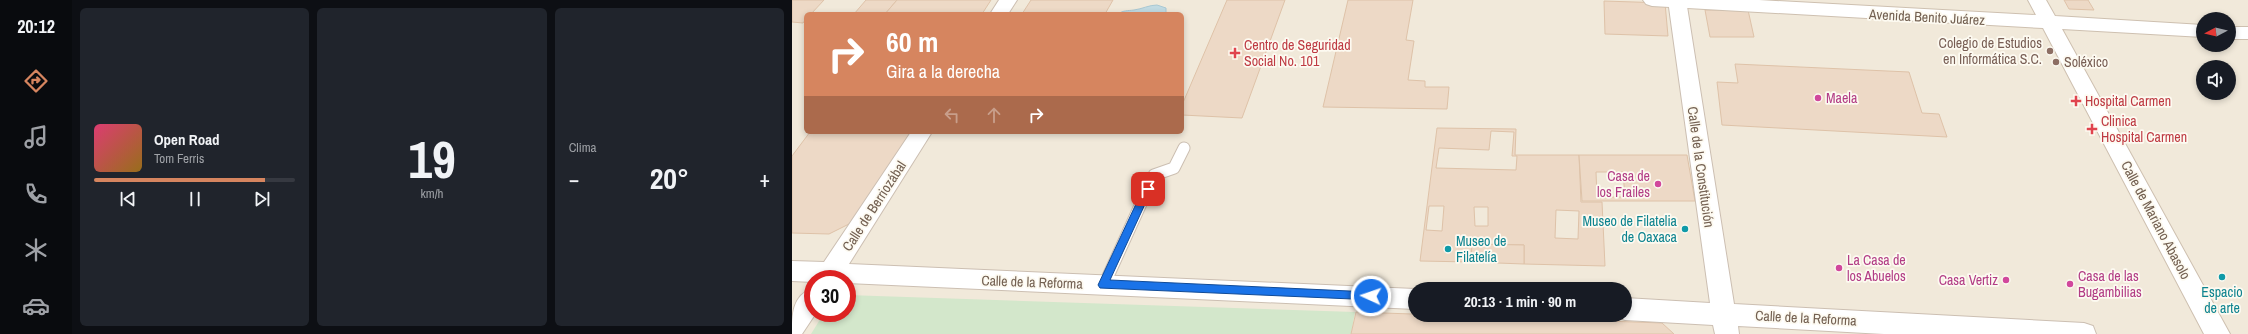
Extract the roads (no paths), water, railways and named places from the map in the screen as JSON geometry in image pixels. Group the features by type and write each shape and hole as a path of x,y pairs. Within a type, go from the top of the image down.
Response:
{"main road":[{"name":"Avenida Benito Juárez","path":"1652,0 2050,24 2196,31"},
{"name":"Calle de Mariano Abasolo","path":"2037,0 2217,334"},
{"path":"2236,33 2248,34"}],"street":[{"path":"1000,12 1008,0"},
{"name":"Calle de la Constitución","path":"1677,1 1725,324"},
{"name":"Calle de Berriozábal","path":"832,270 921,134"},
{"name":"Calle de la Reforma","path":"792,271 804,273"},
{"name":"Calle de la Reforma","path":"856,277 1104,285 1408,299"},
{"name":"Calle de la Reforma","path":"1632,310 1725,324 2084,334"},
{"path":"792,328 804,311"}],"lane":[{"path":"1104,285 1154,176 1174,168 1184,148"}],"water":[{"path":"1157,5 1166,8 1166,12 1122,12 1124,11"}],"place":[{"name":"Colegio de Estudios en Informática S.C.","path":"2050,51"},
{"name":"Centro de Seguridad Social No. 101","path":"1235,53"},
{"name":"Soléxico","path":"2056,62"},
{"name":"Maela","path":"1818,98"},
{"name":"Hospital Carmen","path":"2076,101"},
{"name":"Clinica Hospital Carmen","path":"2092,129"},
{"name":"Casa de los Frailes","path":"1658,184"},
{"name":"Museo de Filatelia de Oaxaca","path":"1685,229"},
{"name":"Museo de Filatelía","path":"1448,249"},
{"name":"La Casa de los Abuelos","path":"1839,268"},
{"name":"Espacio de arte","path":"2222,277"},
{"name":"Casa Vertiz","path":"2006,280"},
{"name":"Casa de las Bugambilias","path":"2070,284"}]}
